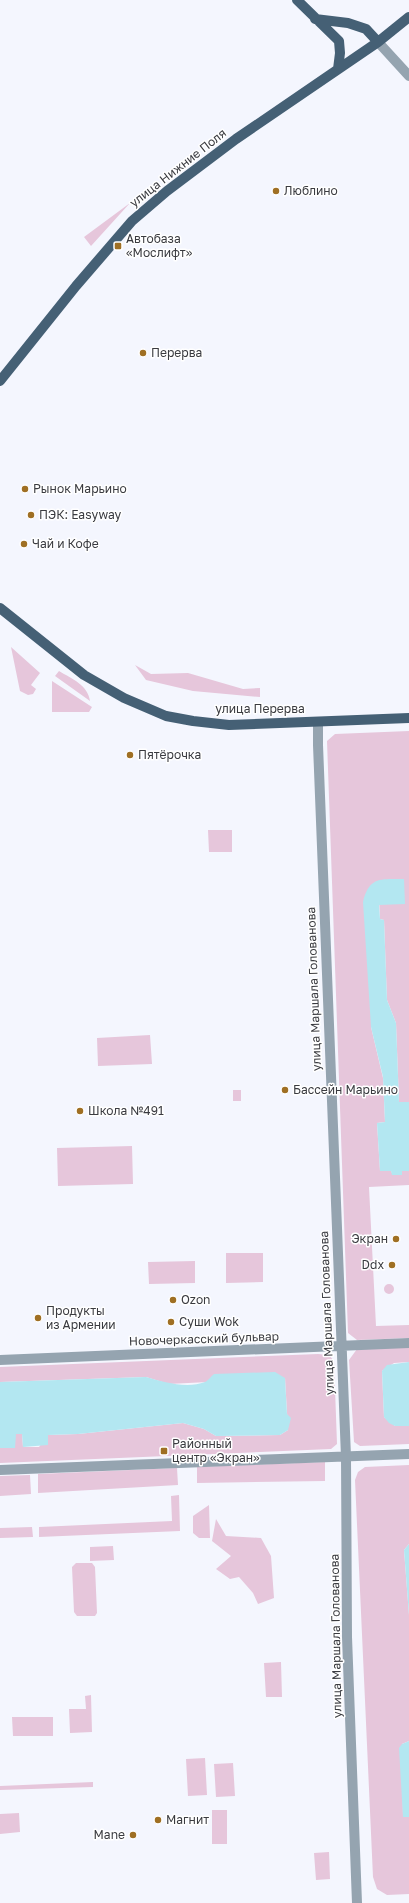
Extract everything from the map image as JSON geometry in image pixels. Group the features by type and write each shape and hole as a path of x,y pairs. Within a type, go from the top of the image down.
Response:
{"main road":[{"path":"297,0 315,19 330,30 339,41 340,54 338,69"},
{"name":"улица Нижние Поля","path":"0,381 76,286 132,221 167,191 236,139 378,42 409,17"},
{"path":"315,19 348,23 366,30 378,42"},
{"name":"улица Перерва","path":"0,608 84,674 124,698 166,716 229,725 409,718"}],"street":[{"path":"378,42 409,76"},
{"name":"улица Маршала Голованова","path":"318,722 346,1457 347,1637 356,1903"},
{"name":"Новочеркасский бульвар","path":"0,1360 409,1343"},
{"path":"0,1470 409,1454"}],"shaded area":[{"path":"130,203 91,246 84,237"},
{"path":"11,647 40,673 31,685 36,689 33,694 28,695 20,691"},
{"path":"135,665 151,674 188,673 243,689 260,688 260,697 193,691 146,680"},
{"path":"59,671 79,683 89,695 90,701 55,676"},
{"path":"52,681 92,707 89,712 52,712"},
{"path":"409,731 409,1102 399,1102 396,1023 387,1000 384,920 380,919 378,880 371,1027 383,1078 385,1122 377,1123 380,1171 391,1171 393,1175 401,1175 402,1171 409,1171 409,1185 369,1187 376,1326 409,1325 409,1338 357,1340 348,1333 327,741 335,734"},
{"path":"208,830 232,830 232,852 209,852"},
{"path":"150,1035 152,1064 98,1066 97,1038"},
{"path":"233,1090 241,1090 241,1101 233,1101"},
{"path":"132,1146 133,1184 58,1186 57,1148"},
{"path":"226,1253 263,1253 263,1282 226,1283"},
{"path":"195,1261 195,1283 149,1284 148,1262"},
{"path":"387,1284 391,1284 393,1285 393,1293 387,1294 384,1291 384,1287"},
{"path":"409,1347 409,1362 394,1363 382,1371 384,1417 395,1426 409,1426 409,1444 360,1446 354,1442 349,1360 357,1349"},
{"path":"318,1354 329,1355 334,1361 337,1444 331,1449 0,1463 0,1448 15,1448 15,1434 22,1434 23,1447 39,1447 48,1435 78,1434 183,1423 204,1429 216,1436 280,1435 288,1430 285,1378 169,1384 146,1377 0,1382 0,1367"},
{"path":"325,1462 325,1481 197,1483 197,1467"},
{"path":"409,1465 409,1544 404,1550 409,1615 409,1741 402,1744 403,1817 409,1817 409,1894 387,1895 377,1889 373,1877 355,1480 358,1472 365,1467"},
{"path":"177,1468 178,1485 38,1493 38,1474"},
{"path":"30,1475 31,1494 0,1496 0,1476"},
{"path":"179,1495 180,1531 39,1537 39,1527 172,1521 171,1496"},
{"path":"209,1505 210,1538 199,1538 193,1533 193,1516"},
{"path":"216,1519 226,1536 261,1538 271,1556 274,1598 258,1604 253,1593 239,1577 230,1579 216,1569 231,1556 212,1541"},
{"path":"32,1527 33,1537 0,1538 0,1528"},
{"path":"113,1546 114,1560 90,1561 90,1547"},
{"path":"76,1563 92,1563 95,1567 97,1613 95,1616 77,1616 74,1612 72,1567"},
{"path":"281,1662 282,1697 266,1697 264,1663"},
{"path":"91,1695 92,1732 70,1733 69,1709 86,1709 85,1696"},
{"path":"12,1717 53,1717 53,1736 13,1736"},
{"path":"205,1758 207,1795 188,1796 186,1759"},
{"path":"233,1763 235,1796 216,1797 214,1764"},
{"path":"93,1782 93,1787 0,1790 0,1786"},
{"path":"212,1810 227,1810 227,1844 212,1844"},
{"path":"19,1813 20,1832 0,1834 0,1814"},
{"path":"329,1852 330,1879 316,1880 314,1853"}],"water":[{"path":"383,879 404,879 405,904 379,905 380,919 384,920 387,1000 396,1023 399,1102 409,1102 409,1171 402,1171 402,1175 392,1175 391,1171 380,1171 377,1123 385,1122 383,1077 371,1027 363,902 369,887 373,883"},
{"path":"409,1362 409,1426 395,1426 389,1423 384,1417 382,1371 387,1365"},
{"path":"275,1372 285,1378 287,1414 291,1418 288,1430 280,1435 216,1436 204,1429 183,1423 78,1434 48,1435 48,1445 23,1447 22,1434 16,1434 15,1448 0,1448 0,1382 146,1377 175,1384 191,1385 205,1382 214,1374"},
{"path":"409,1544 409,1615 404,1550"},
{"path":"409,1741 409,1817 403,1817 399,1748 402,1744"}],"place":[{"name":"Люблино","path":"276,191"},
{"name":"Автобаза «Мослифт»","path":"118,246"},
{"name":"Перерва","path":"143,353"},
{"name":"Рынок Марьино","path":"25,489"},
{"name":"ПЭК: Easyway","path":"31,515"},
{"name":"Чай и Кофе","path":"24,544"},
{"name":"Пятёрочка","path":"130,755"},
{"name":"Бассейн Марьино","path":"285,1090"},
{"name":"Школа №491","path":"80,1111"},
{"name":"Экран","path":"396,1239"},
{"name":"Ddx","path":"392,1265"},
{"name":"Ozon","path":"173,1300"},
{"name":"Продукты из Армении","path":"38,1318"},
{"name":"Суши Wok","path":"171,1322"},
{"name":"Районный центр «Экран»","path":"164,1451"},
{"name":"Магнит","path":"158,1820"},
{"name":"Mane","path":"133,1835"}]}
